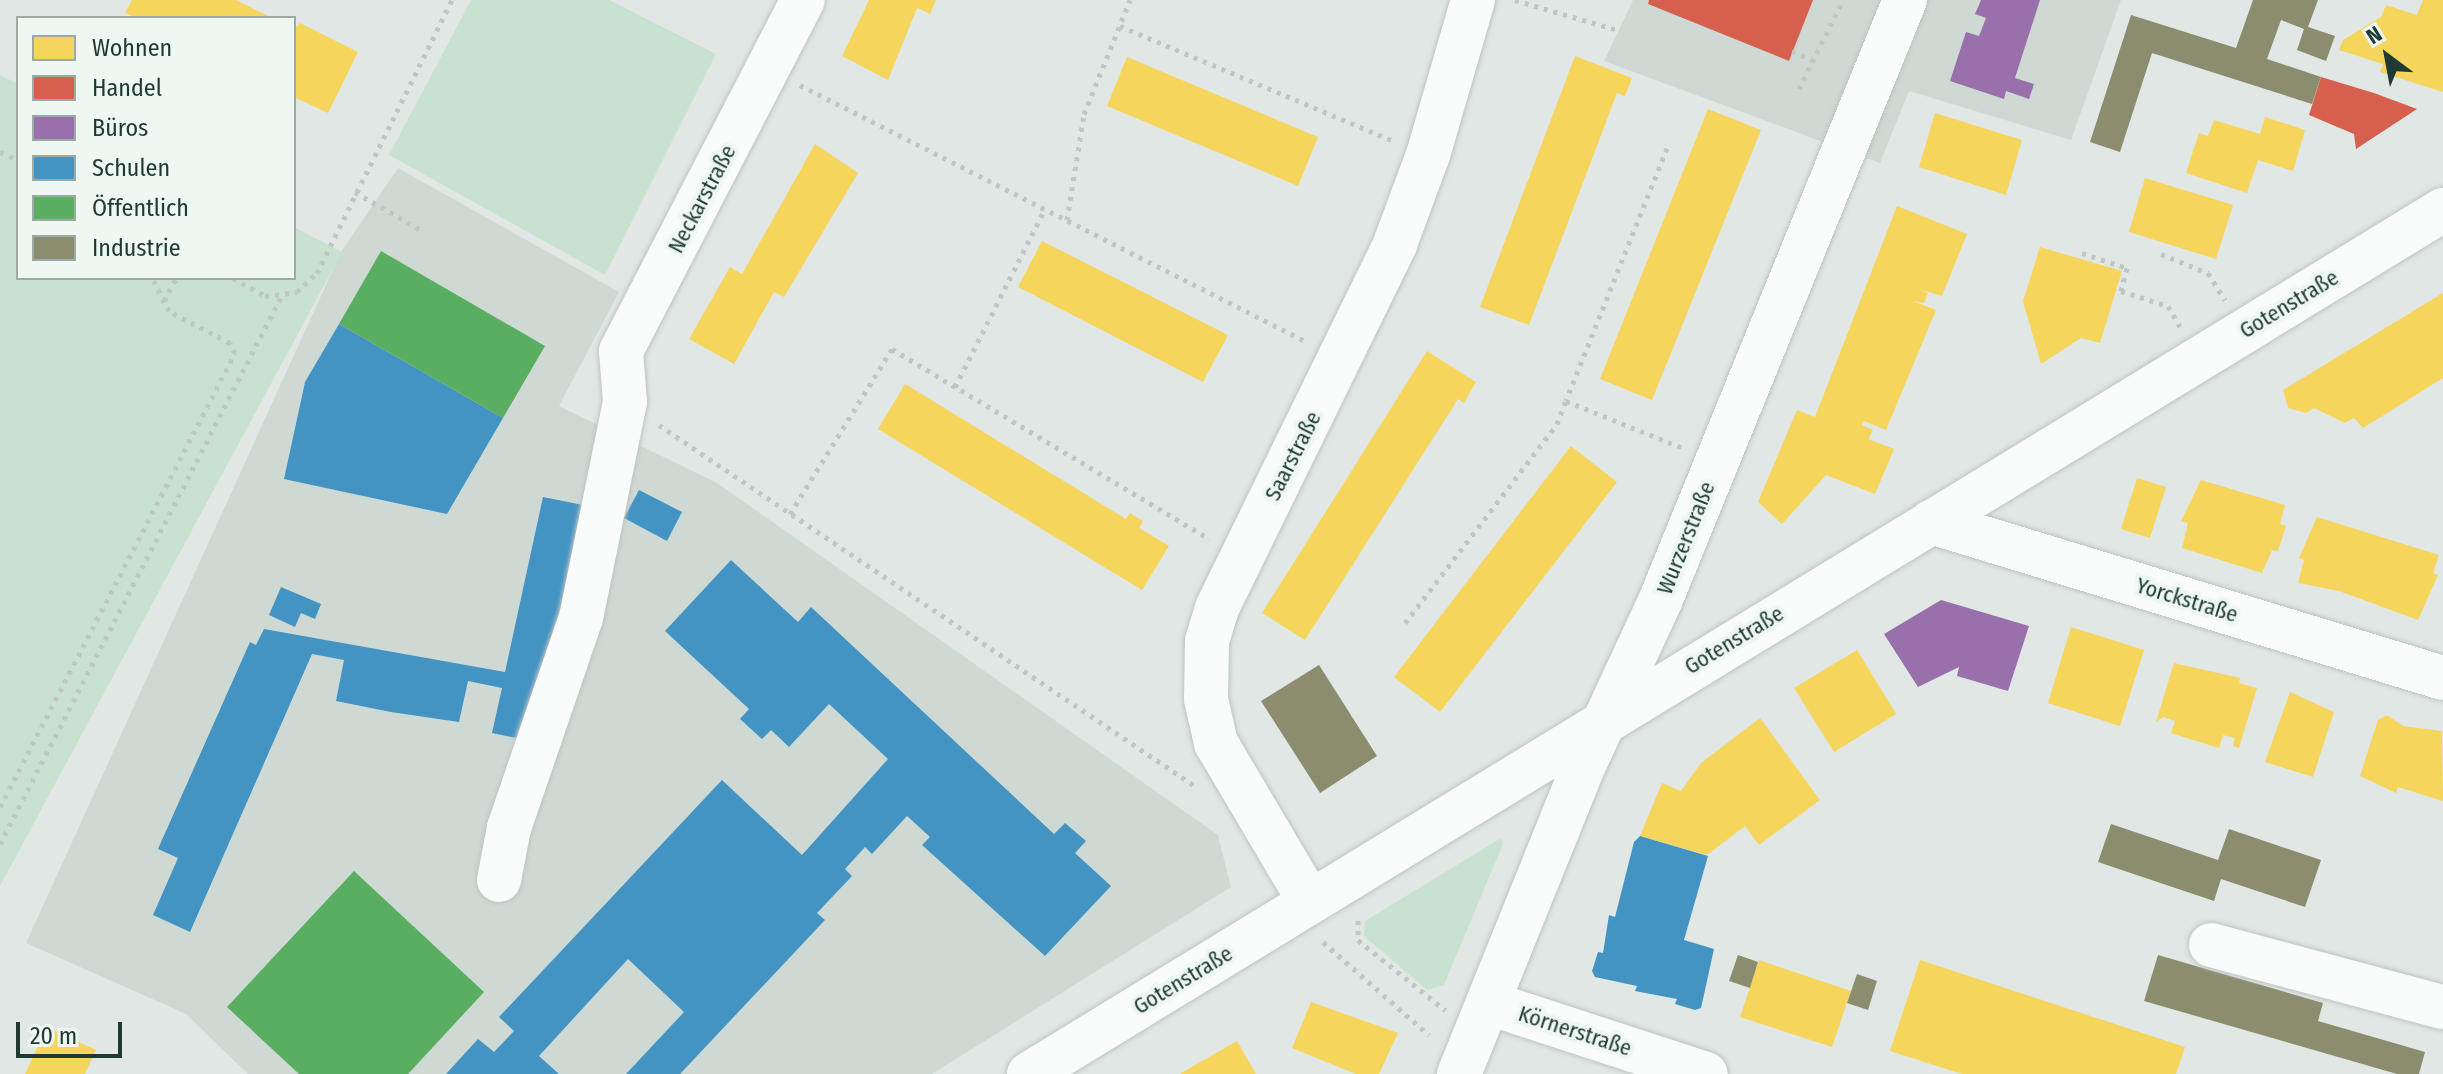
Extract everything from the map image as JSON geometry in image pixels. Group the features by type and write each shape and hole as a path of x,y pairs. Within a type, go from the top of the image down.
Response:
{"street":[{"name":"Neckarstraße","path":"499,880 509,828 581,618 625,402 621,351 770,69 803,0"},
{"name":"Saarstraße","path":"1310,902 1224,762 1210,721 1207,641 1241,558 1341,360 1395,244 1428,155 1473,0"},
{"name":"Wurzerstraße","path":"1459,1074 1606,718 1717,462 1905,0"},
{"name":"Gotenstraße","path":"1029,1074 1606,718 2443,210"},
{"name":"Yorckstraße","path":"1931,522 2443,678"},
{"path":"2211,945 2443,1007"},
{"name":"Körnerstraße","path":"1484,1014 1706,1074"}],"path":[{"path":"237,280 265,296 297,292 317,273 452,0"},
{"path":"1067,220 1084,114 1130,0"},
{"path":"1515,0 1621,31"},
{"path":"1799,89 1812,60 1826,42 1843,0"},
{"path":"1120,26 1428,155"},
{"path":"1792,51 1812,60"},
{"path":"770,69 1341,360"},
{"path":"1405,623 1557,424 1667,148"},
{"path":"355,192 419,229"},
{"path":"955,387 1045,209"},
{"path":"2082,253 2127,268 2121,291 2168,306 2200,359"},
{"path":"2161,254 2208,273 2244,331"},
{"path":"0,807 235,353 230,343 169,311 153,280"},
{"path":"163,301 175,280"},
{"path":"0,844 283,293"},
{"path":"790,514 892,349 1241,558"},
{"path":"1566,401 1717,462"},
{"path":"625,402 1200,788"},
{"path":"1358,920 1358,940 1440,1008 1484,1014"},
{"path":"1312,949 1325,941 1430,1031 1426,1046"}],"shaded area":[{"path":"1633,0 2121,0 2071,140 1909,91 1880,163 1604,61"},
{"path":"398,168 619,292 559,406 717,483 1218,835 1231,887 932,1074 248,1074 186,1014 26,943 341,252"}],"green space":[{"path":"471,0 609,0 716,54 605,275 389,155"},
{"path":"0,75 16,83 16,280 296,280 296,228 342,252 0,886"},
{"path":"1501,838 1503,844 1444,985 1427,990 1364,936 1365,921"}],"building: Wohnen":[{"path":"132,0 236,0 268,16 132,16 125,13"},
{"path":"869,0 936,0 930,14 917,8 888,80 842,56"},
{"path":"2423,0 2443,0 2443,92 2380,72 2383,64 2339,50 2343,40 2381,17 2386,5 2417,15"},
{"path":"300,23 358,52 328,113 296,98 296,27"},
{"path":"1575,56 1632,78 1625,96 1617,93 1529,325 1480,307"},
{"path":"1127,57 1318,137 1298,186 1107,106"},
{"path":"1708,109 1761,130 1652,400 1600,379"},
{"path":"1935,113 2022,140 2006,195 1919,167"},
{"path":"2265,117 2305,130 2293,171 2258,160 2247,193 2186,173 2199,133 2208,136 2214,120 2260,134"},
{"path":"815,144 858,173 784,297 774,292 734,364 689,339 730,267 742,274"},
{"path":"2145,178 2233,205 2216,259 2129,232"},
{"path":"1897,206 1967,234 1942,296 1918,289 1928,293 1924,303 1913,301 1936,310 1886,430 1864,421 1862,425 1873,430 1868,439 1894,449 1875,494 1826,475 1782,524 1758,502 1797,410 1815,417"},
{"path":"1042,241 1228,335 1203,382 1018,287"},
{"path":"2040,247 2122,271 2100,343 2081,338 2041,364 2023,301"},
{"path":"2443,293 2443,378 2363,428 2354,418 2345,423 2314,408 2306,413 2288,408 2283,390"},
{"path":"1427,351 1476,382 1464,403 1458,399 1305,640 1262,613"},
{"path":"905,384 1126,519 1130,513 1143,521 1139,528 1169,546 1142,590 878,429"},
{"path":"1571,446 1617,482 1440,712 1394,677"},
{"path":"2137,478 2166,487 2150,538 2121,529"},
{"path":"2201,480 2285,505 2280,524 2286,526 2278,551 2272,550 2262,573 2182,548 2188,523 2181,521"},
{"path":"2317,517 2439,555 2433,573 2438,575 2418,620 2339,591 2298,583 2304,560 2299,558"},
{"path":"2071,627 2144,650 2120,726 2048,703"},
{"path":"1857,650 1896,714 1834,752 1794,688"},
{"path":"2174,663 2240,678 2239,683 2257,688 2239,748 2233,746 2235,738 2223,735 2219,748 2171,733 2175,721 2163,717 2156,722"},
{"path":"2290,692 2334,712 2313,777 2265,762"},
{"path":"2387,715 2403,726 2442,731 2443,801 2398,787 2396,793 2360,776 2378,720"},
{"path":"1760,718 1820,800 1759,845 1745,826 1707,855 1640,836 1662,783 1681,791 1701,763"},
{"path":"1759,960 1851,991 1832,1047 1740,1017"},
{"path":"1920,960 2185,1047 2176,1074 1962,1074 1890,1051"},
{"path":"1311,1002 1398,1033 1379,1074 1356,1074 1292,1048"},
{"path":"54,1030 96,1050 85,1074 25,1074 41,1040 48,1042"},
{"path":"1237,1041 1256,1074 1180,1074 1195,1065"}],"building: Handel":[{"path":"1649,0 1813,0 1789,61 1648,4"},
{"path":"2321,77 2417,109 2356,149 2354,134 2309,115"}],"building: Büros":[{"path":"1981,0 2040,0 2015,78 2034,84 2029,99 2006,91 2004,99 1950,81 1966,32 1979,36 1986,18 1975,14"},
{"path":"1941,600 2029,626 2008,691 1957,676 1959,667 1918,687 1884,634"}],"building: Schulen":[{"path":"339,324 503,418 447,514 284,479 305,382"},
{"path":"639,490 682,512 667,541 624,518"},
{"path":"543,497 583,505 531,741 492,733 502,688 468,681 459,722 391,712 336,701 344,660 312,654 190,932 153,915 178,858 158,849 250,642 256,645 264,629 505,672"},
{"path":"731,560 798,622 811,607 1054,834 1065,823 1086,841 1075,853 1111,886 1045,956 922,845 930,837 907,816 872,854 865,847 845,869 852,876 817,913 825,920 680,1074 626,1074 684,1012 628,959 539,1056 559,1074 446,1074 478,1039 494,1052 514,1031 499,1017 722,780 802,855 888,759 829,704 789,747 771,730 762,739 740,719 749,709 665,631"},
{"path":"281,587 321,604 315,619 301,613 295,627 269,615"},
{"path":"1640,836 1708,856 1684,940 1714,949 1701,1008 1695,1010 1675,1004 1677,999 1635,991 1637,986 1595,977 1592,971 1598,952 1603,953 1609,915 1615,917 1634,842"}],"building: Öffentlich":[{"path":"381,251 545,346 503,418 339,324"},
{"path":"354,871 484,992 408,1074 299,1074 227,1007"}],"building: Industrie":[{"path":"2253,0 2318,0 2308,27 2335,36 2326,61 2297,50 2304,29 2281,20 2267,59 2321,77 2312,104 2152,53 2120,152 2090,142 2131,15 2236,48"},
{"path":"1319,665 1377,756 1320,793 1261,701"},
{"path":"2111,824 2218,860 2229,829 2321,860 2305,907 2221,879 2214,901 2098,862"},
{"path":"1738,955 1758,962 1750,988 1729,981"},
{"path":"2158,955 2323,1003 2318,1021 2425,1052 2419,1074 2397,1074 2144,1001"},
{"path":"1857,974 1877,981 1868,1010 1847,1003"}]}
